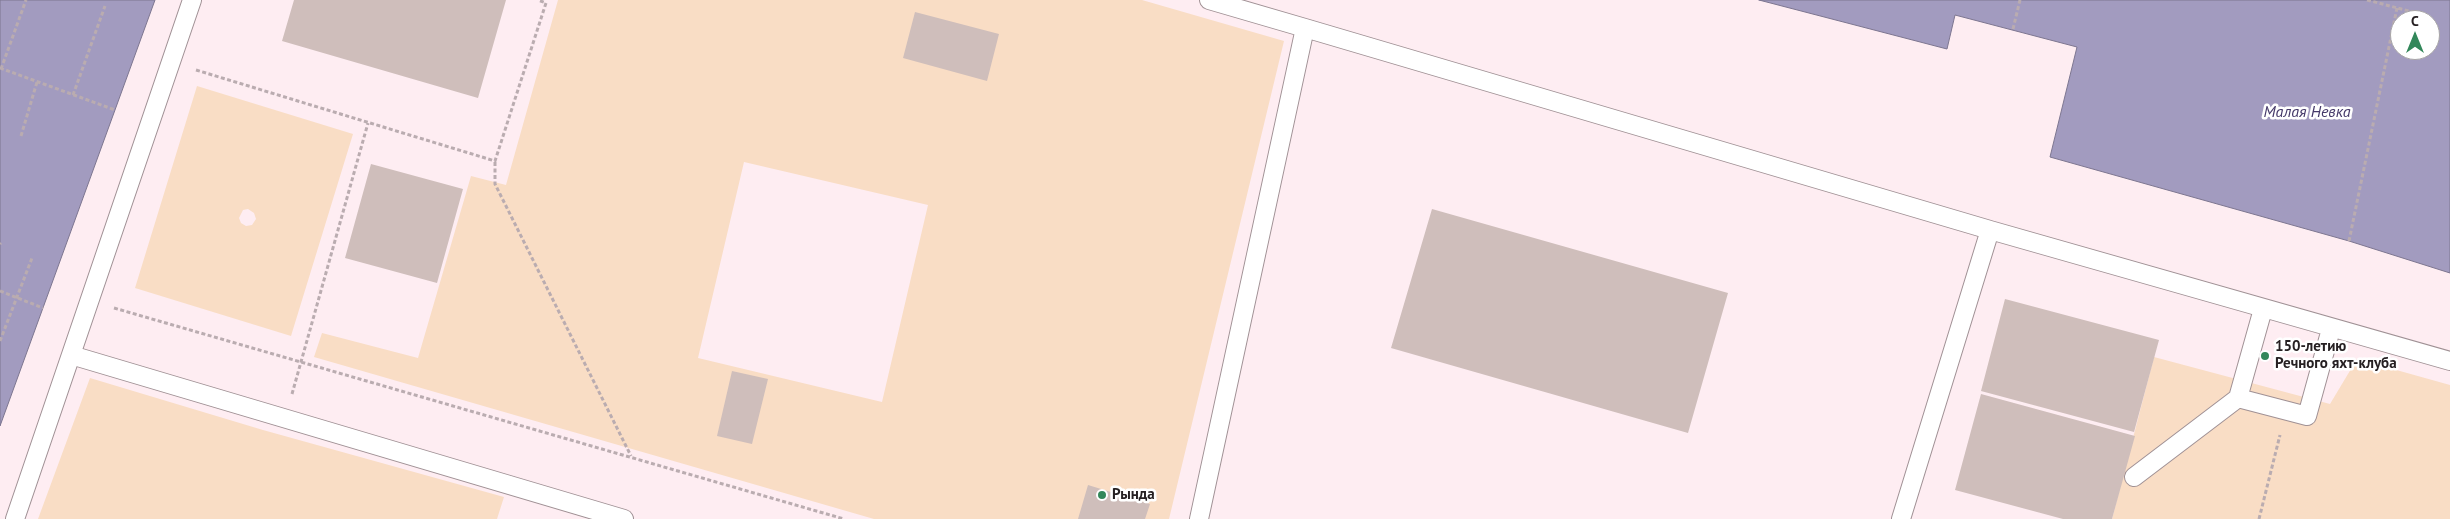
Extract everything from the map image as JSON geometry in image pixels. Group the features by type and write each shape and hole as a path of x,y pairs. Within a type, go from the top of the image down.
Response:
{"lane":[{"path":"15,519 169,62 192,0"},
{"path":"1209,0 2263,310 2450,361"},
{"path":"1199,519 1305,28"},
{"path":"1902,519 1990,230"},
{"path":"2134,477 2238,398 2263,310"},
{"path":"2238,398 2307,416 2331,329"},
{"path":"71,355 624,519"}],"path":[{"path":"26,0 0,68 115,110"},
{"path":"538,0 546,2 495,161 495,184 631,456"},
{"path":"2013,29 2020,0"},
{"path":"2368,0 2404,10"},
{"path":"73,95 105,6"},
{"path":"2349,240 2396,8"},
{"path":"169,62 495,161"},
{"path":"21,136 37,82"},
{"path":"285,418 368,123"},
{"path":"0,341 32,258"},
{"path":"0,291 43,308"},
{"path":"89,300 844,519"},
{"path":"2258,519 2286,410"}],"shaded area":[{"path":"558,0 1142,0 1284,41 1169,519 874,519 314,357 322,333 418,358 471,176 506,185","holes":["744,162 928,205 882,402 698,358"]},
{"path":"197,86 353,134 291,336 135,288","holes":["248,209 254,213 256,219 252,225 246,226 241,223 239,218 243,210"]},
{"path":"2154,357 2330,404 2357,359 2450,385 2450,519 2112,519"},
{"path":"90,378 263,430 504,497 497,519 38,519"}],"water":[{"path":"0,0 155,0 0,426"},
{"name":"Малая Невка","path":"1759,0 2450,0 2450,273 2349,241 2050,157 2077,47 1955,15 1947,49"}],"building":[{"path":"294,0 506,0 478,98 282,41"},
{"path":"915,12 999,34 987,81 903,58"},
{"path":"371,164 463,189 437,283 345,258"},
{"path":"1432,209 1728,293 1688,433 1391,348"},
{"path":"2005,299 2159,340 2134,432 1981,391"},
{"path":"732,371 768,379 752,444 717,436"},
{"path":"1981,394 2135,436 2112,519 2063,519 1955,490"},
{"name":"Рында","path":"1088,485 1150,504 1145,519 1078,519"}],"place":[{"name":"150-летию Речного яхт-клуба","path":"2265,356"},
{"name":"Рында","path":"1102,495"}]}
